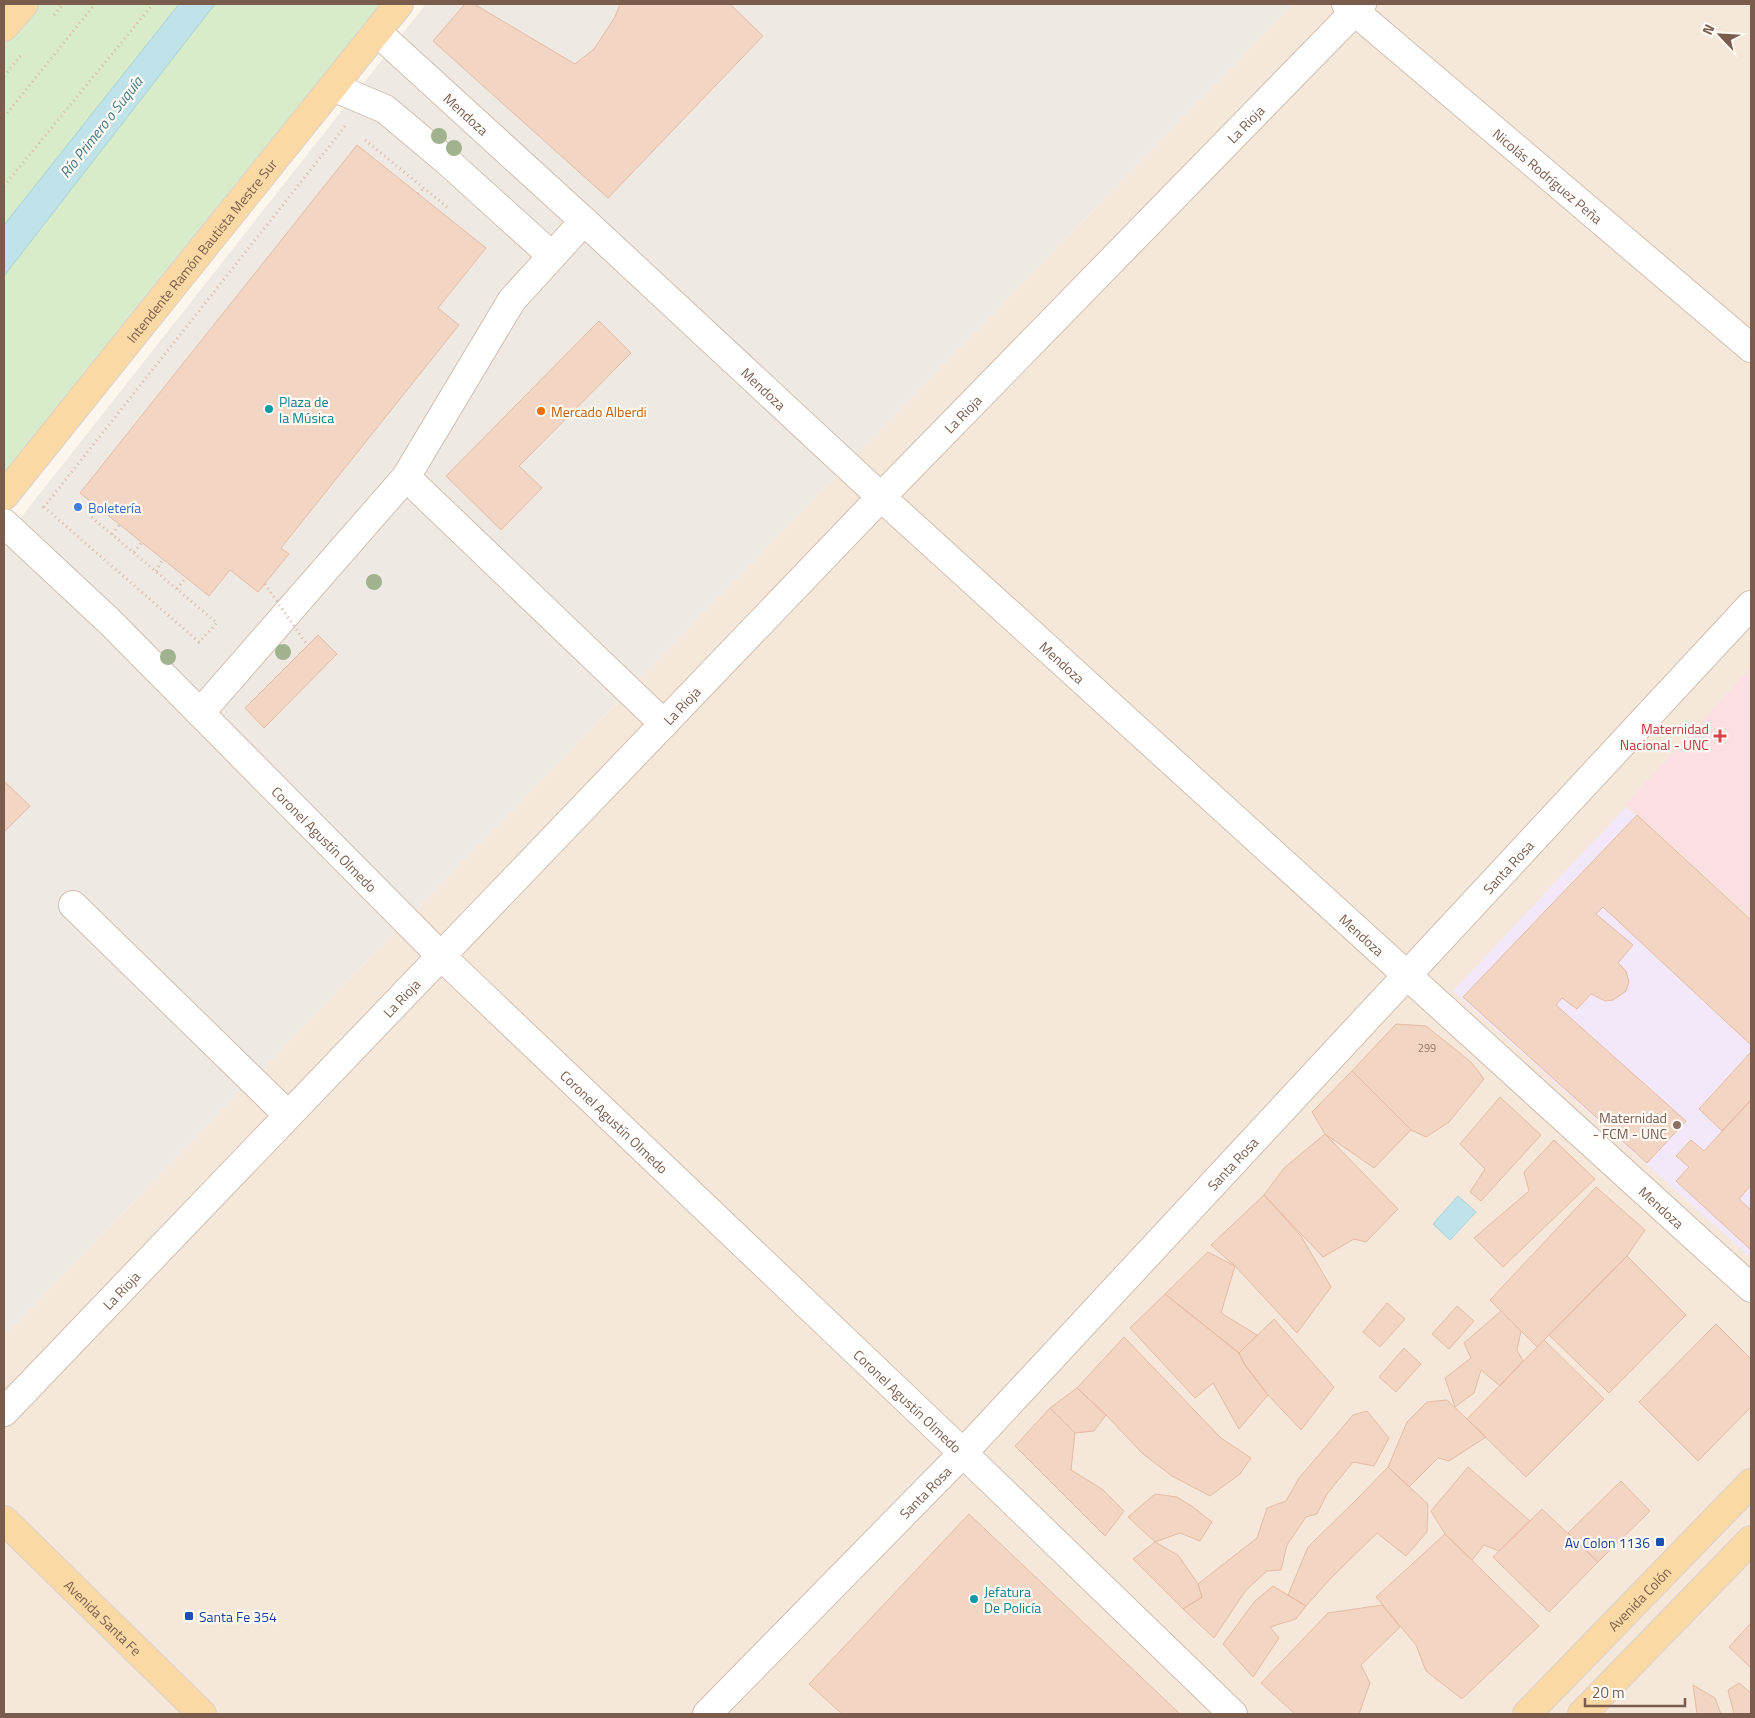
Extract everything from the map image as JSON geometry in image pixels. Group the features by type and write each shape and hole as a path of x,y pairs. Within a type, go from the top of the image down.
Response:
{"main road":[{"path":"4,28 24,4"},
{"name":"Intendente Ramón Bautista Mestre Sur","path":"4,496 399,4"},
{"name":"Avenida Colón","path":"1527,1714 1751,1483"},
{"name":"Avenida Santa Fe","path":"4,1520 202,1714"},
{"path":"1582,1714 1751,1540"}],"street":[{"name":"Nicolás Rodríguez Peña","path":"1354,6 1751,348"},
{"name":"La Rioja","path":"4,1412 1354,6"},
{"name":"Mendoza","path":"377,32 881,497 1751,1288"},
{"path":"333,87 385,109 552,256"},
{"path":"200,713 406,477 512,300 584,221"},
{"path":"406,477 664,724"},
{"name":"Coronel Agustín Olmedo","path":"4,523 109,621 441,956 962,1453 1232,1714"},
{"name":"Santa Rosa","path":"707,1714 962,1453 1751,605"},
{"path":"73,905 288,1116"}],"path":[{"path":"4,117 94,4"},
{"path":"4,186 153,4"},
{"path":"98,506 90,516 217,623 200,642 44,507 365,101"},
{"path":"365,140 453,212"},
{"path":"418,194 429,182"},
{"path":"112,534 120,524"},
{"path":"134,552 142,542"},
{"path":"156,571 163,559"},
{"path":"177,589 186,577"},
{"path":"265,584 307,645"}],"shaded area":[{"path":"426,4 1293,4 4,1336 4,539"},
{"path":"1293,4 1751,4 1751,1714 4,1714 4,1336"},
{"name":"Maternidad Nacional - UNC","path":"1751,668 1751,917 1626,804"},
{"name":"Maternidad - FCM - UNC","path":"1626,807 1751,920 1751,1258 1453,991"}],"green space":[{"path":"24,4 179,4 4,225 4,27"},
{"path":"215,4 399,4 4,496 4,276"}],"water":[{"name":"Río Primero o Suquía","path":"179,4 215,4 4,276 4,225"},
{"path":"1458,1196 1476,1212 1450,1240 1433,1224"}],"building":[{"path":"465,4 474,4 575,64 594,49 615,17 620,4 730,4 763,36 608,198 433,41"},
{"name":"Plaza de la Música","path":"357,145 486,248 438,308 459,325 281,548 289,554 258,592 230,570 209,596 80,493"},
{"path":"599,321 631,353 519,466 542,488 501,530 446,476"},
{"path":"318,635 337,654 264,728 245,708"},
{"path":"4,781 30,806 4,832"},
{"path":"1637,815 1751,920 1751,1045 1603,907 1596,914 1633,945 1618,963 1626,971 1629,982 1626,991 1613,1000 1605,1001 1591,994 1577,1009 1562,998 1556,1005 1686,1121 1647,1163 1463,997"},
{"path":"1396,1024 1426,1026 1471,1062 1484,1079 1449,1122 1426,1137 1411,1130 1352,1071"},
{"path":"1751,1052 1751,1100 1722,1131 1699,1109"},
{"path":"1352,1071 1411,1130 1374,1168 1325,1134 1312,1112"},
{"path":"1500,1097 1541,1135 1481,1201 1470,1192 1485,1169 1460,1144"},
{"path":"1751,1100 1751,1185 1739,1199 1751,1210 1751,1250 1676,1181 1689,1167 1676,1156 1691,1140 1704,1151"},
{"path":"1325,1134 1398,1209 1366,1242 1354,1239 1323,1257 1264,1195 1284,1168"},
{"path":"1554,1140 1595,1179 1503,1267 1474,1238 1529,1191 1524,1172"},
{"path":"1596,1187 1645,1230 1627,1256 1537,1347 1490,1300"},
{"path":"1264,1195 1301,1236 1331,1287 1297,1333 1235,1266 1211,1245"},
{"path":"1208,1252 1235,1266 1221,1313 1257,1335 1239,1353 1165,1294"},
{"path":"1627,1256 1686,1315 1609,1393 1549,1335"},
{"path":"1165,1294 1239,1353 1245,1365 1268,1395 1239,1429 1213,1383 1195,1398 1130,1328"},
{"path":"1387,1303 1405,1319 1380,1347 1363,1332"},
{"path":"1457,1306 1474,1321 1449,1349 1432,1334"},
{"path":"1501,1311 1521,1331 1517,1350 1523,1361 1500,1386 1481,1370 1474,1393 1455,1407 1445,1378 1471,1358 1464,1343"},
{"path":"1274,1319 1334,1387 1301,1430 1268,1395 1245,1365 1239,1353"},
{"path":"1716,1324 1751,1359 1751,1407 1698,1461 1639,1402"},
{"path":"1124,1337 1221,1438 1251,1458 1240,1474 1210,1496 1172,1476 1143,1454 1077,1388"},
{"path":"1544,1340 1604,1399 1526,1477 1467,1419"},
{"path":"1404,1348 1421,1364 1396,1392 1379,1377"},
{"path":"1077,1388 1106,1415 1094,1431 1075,1433 1050,1408"},
{"path":"1447,1400 1486,1437 1449,1461 1438,1458 1409,1487 1388,1467 1407,1422 1427,1402"},
{"path":"1050,1408 1075,1433 1071,1470 1102,1489 1124,1511 1105,1536 1015,1446"},
{"path":"1367,1411 1389,1438 1374,1466 1353,1462 1327,1494 1317,1514 1306,1517 1287,1545 1281,1570 1267,1571 1246,1590 1214,1638 1183,1609 1202,1597 1198,1584 1257,1538 1267,1508 1286,1501 1299,1478 1353,1415"},
{"path":"1388,1467 1428,1504 1427,1532 1406,1556 1377,1533 1332,1577 1306,1606 1288,1595 1308,1547"},
{"path":"1468,1467 1530,1521 1499,1551 1484,1545 1472,1560 1445,1534 1431,1511"},
{"path":"1621,1481 1650,1511 1598,1562 1568,1533"},
{"path":"1155,1494 1177,1497 1212,1522 1200,1541 1180,1533 1155,1542 1128,1517"},
{"path":"1542,1509 1598,1562 1549,1612 1493,1557"},
{"name":"Jefatura De Policía","path":"969,1514 1180,1714 842,1714 809,1684"},
{"path":"1445,1534 1539,1626 1462,1699 1426,1671 1416,1645 1376,1597"},
{"path":"1155,1542 1178,1555 1198,1584 1202,1597 1183,1609 1133,1559"},
{"path":"1273,1586 1306,1606 1296,1619 1270,1627 1279,1638 1253,1677 1223,1644 1255,1601"},
{"path":"1382,1605 1400,1627 1361,1665 1370,1683 1359,1714 1295,1714 1261,1683 1328,1613"},
{"path":"1751,1623 1751,1668 1729,1647"},
{"path":"1739,1683 1751,1693 1751,1714 1734,1714 1728,1690"},
{"path":"1693,1685 1715,1698 1721,1714 1697,1714"}],"place":[{"name":"Plaza de la Música","path":"269,409"},
{"name":"Mercado Alberdi","path":"541,411"},
{"name":"Boletería","path":"78,507"},
{"name":"Maternidad Nacional - UNC","path":"1720,736"},
{"name":"Maternidad - FCM - UNC","path":"1677,1125"},
{"name":"Av Colon 1136","path":"1660,1542"},
{"name":"Jefatura De Policía","path":"974,1599"},
{"name":"Santa Fe 354","path":"189,1616"}]}
